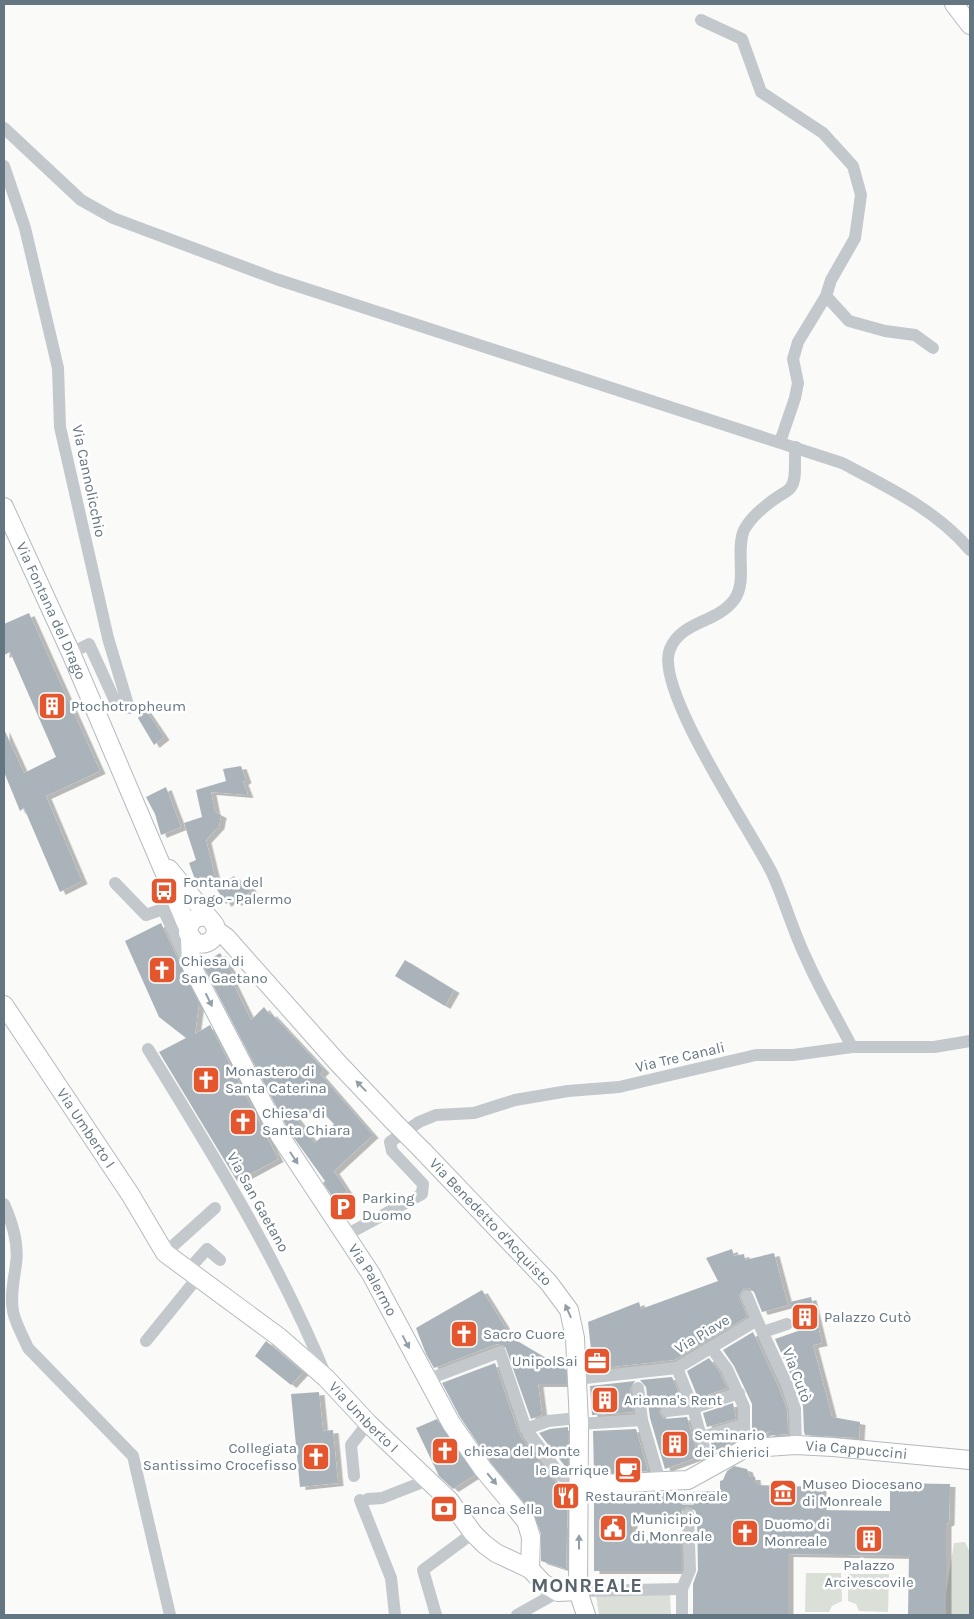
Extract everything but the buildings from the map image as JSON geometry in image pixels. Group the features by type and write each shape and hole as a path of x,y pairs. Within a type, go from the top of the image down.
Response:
{"street":[{"path":"954,4 970,26"},
{"path":"701,20 742,39 761,92 823,133 853,166 861,195 856,238 831,280 826,296 798,342 793,359 798,383 795,398 780,442"},
{"path":"4,128 81,200 113,218 276,279 842,463 922,507 954,531 970,550"},
{"name":"Via Cannolicchio","path":"4,166 25,228 58,368 60,427 108,638 129,708 115,701 89,644 71,652"},
{"path":"826,296 849,321 885,331 915,335 933,348"},
{"path":"796,447 793,460 795,477 791,489 754,517 745,529 740,546 739,586 734,600 676,637 668,652 669,670 674,689 693,734 772,873 806,960 852,1047"},
{"name":"Via Fontana del Drago","path":"4,507 71,652 189,933"},
{"name":"Via Fontana del Drago","path":"155,851 212,924"},
{"path":"115,883 146,915 163,909 188,965 191,964"},
{"path":"193,920 212,924 213,939 205,944 196,943 189,933 193,920"},
{"name":"Via Benedetto d'Acquisto","path":"212,924 226,937 338,1063 549,1283 570,1310 575,1338 578,1421 578,1591 586,1615"},
{"name":"Via Palermo","path":"189,933 191,964 280,1136 371,1274 426,1380 467,1446 526,1521 531,1537 530,1569"},
{"name":"Via Umberto I","path":"4,1005 130,1194 165,1253 279,1337 326,1378 368,1423 448,1500 473,1534 496,1553 530,1569"},
{"name":"Via Tre Canali","path":"399,1127 436,1115 474,1113 515,1100 568,1091 619,1087 756,1055 793,1055 852,1047 934,1047 970,1041"},
{"name":"Via San Gaetano","path":"148,1049 235,1190 290,1294 326,1378"},
{"path":"346,1235 422,1194 424,1184 392,1151 390,1142 399,1127"},
{"path":"4,1204 15,1237 16,1263 12,1281 13,1311 28,1348 133,1456 170,1615"},
{"path":"165,1253 215,1208"},
{"path":"146,1341 193,1274 207,1249 220,1260"},
{"path":"747,1296 757,1320"},
{"name":"Via Piave","path":"576,1379 638,1380 677,1368 757,1320"},
{"name":"Via Cutò","path":"757,1320 787,1385 795,1409 796,1445"},
{"path":"762,1332 786,1324"},
{"path":"426,1380 500,1352 526,1429 561,1476 579,1485 660,1482 688,1487 710,1469 744,1449 744,1406 739,1393 712,1348"},
{"path":"677,1368 693,1408 710,1469"},
{"path":"638,1380 642,1420 660,1482"},
{"path":"667,1411 693,1408 739,1393"},
{"path":"526,1429 548,1421 642,1420"},
{"path":"354,1476 351,1445 368,1423"},
{"path":"702,1437 743,1425"},
{"name":"Via Cappuccini","path":"744,1449 796,1445 970,1460"},
{"path":"395,1615 391,1578 364,1500 382,1498 428,1480"},
{"path":"682,1615 682,1589 690,1570 688,1516"},
{"path":"436,1615 423,1570 473,1534"},
{"path":"530,1569 543,1583 558,1592"},
{"path":"517,1615 558,1592 682,1589"}],"shaded area":[{"path":"965,1542 970,1552 970,1615 946,1615 946,1593 954,1543"},
{"path":"806,1573 841,1573 842,1601 832,1606 829,1612 805,1612"},
{"path":"848,1574 889,1574 888,1612 859,1611 856,1604 848,1601"},
{"path":"670,1593 671,1615 599,1615 596,1595"}],"tunnel":[{"path":"688,1493 688,1515"}],"place":[{"name":"Ptochotropheum","path":"52,706"},
{"name":"Fontana del Drago - Palermo","path":"164,891"},
{"name":"Chiesa di San Gaetano","path":"162,970"},
{"name":"Monastero di Santa Caterina","path":"206,1080"},
{"name":"Chiesa di Santa Chiara","path":"243,1122"},
{"name":"Parking Duomo","path":"343,1207"},
{"name":"Palazzo Cutò","path":"805,1317"},
{"name":"Sacro Cuore","path":"464,1334"},
{"name":"UnipolSai","path":"597,1361"},
{"name":"Arianna's Rent","path":"605,1400"},
{"name":"Seminario dei chierici","path":"675,1444"},
{"name":"chiesa del Monte","path":"445,1451"},
{"name":"Collegiata Santissimo Crocefisso","path":"316,1457"},
{"name":"le Barrique","path":"628,1470"},
{"name":"Museo Diocesano di Monreale","path":"783,1493"},
{"name":"Restaurant Monreale","path":"566,1496"},
{"name":"Banca Sella","path":"444,1509"},
{"name":"Municipio di Monreale","path":"613,1528"},
{"name":"Duomo di Monreale","path":"745,1533"},
{"name":"Palazzo Arcivescovile","path":"869,1539"}],"district":[{"name":"MONREALE","path":"587,1585"}]}
